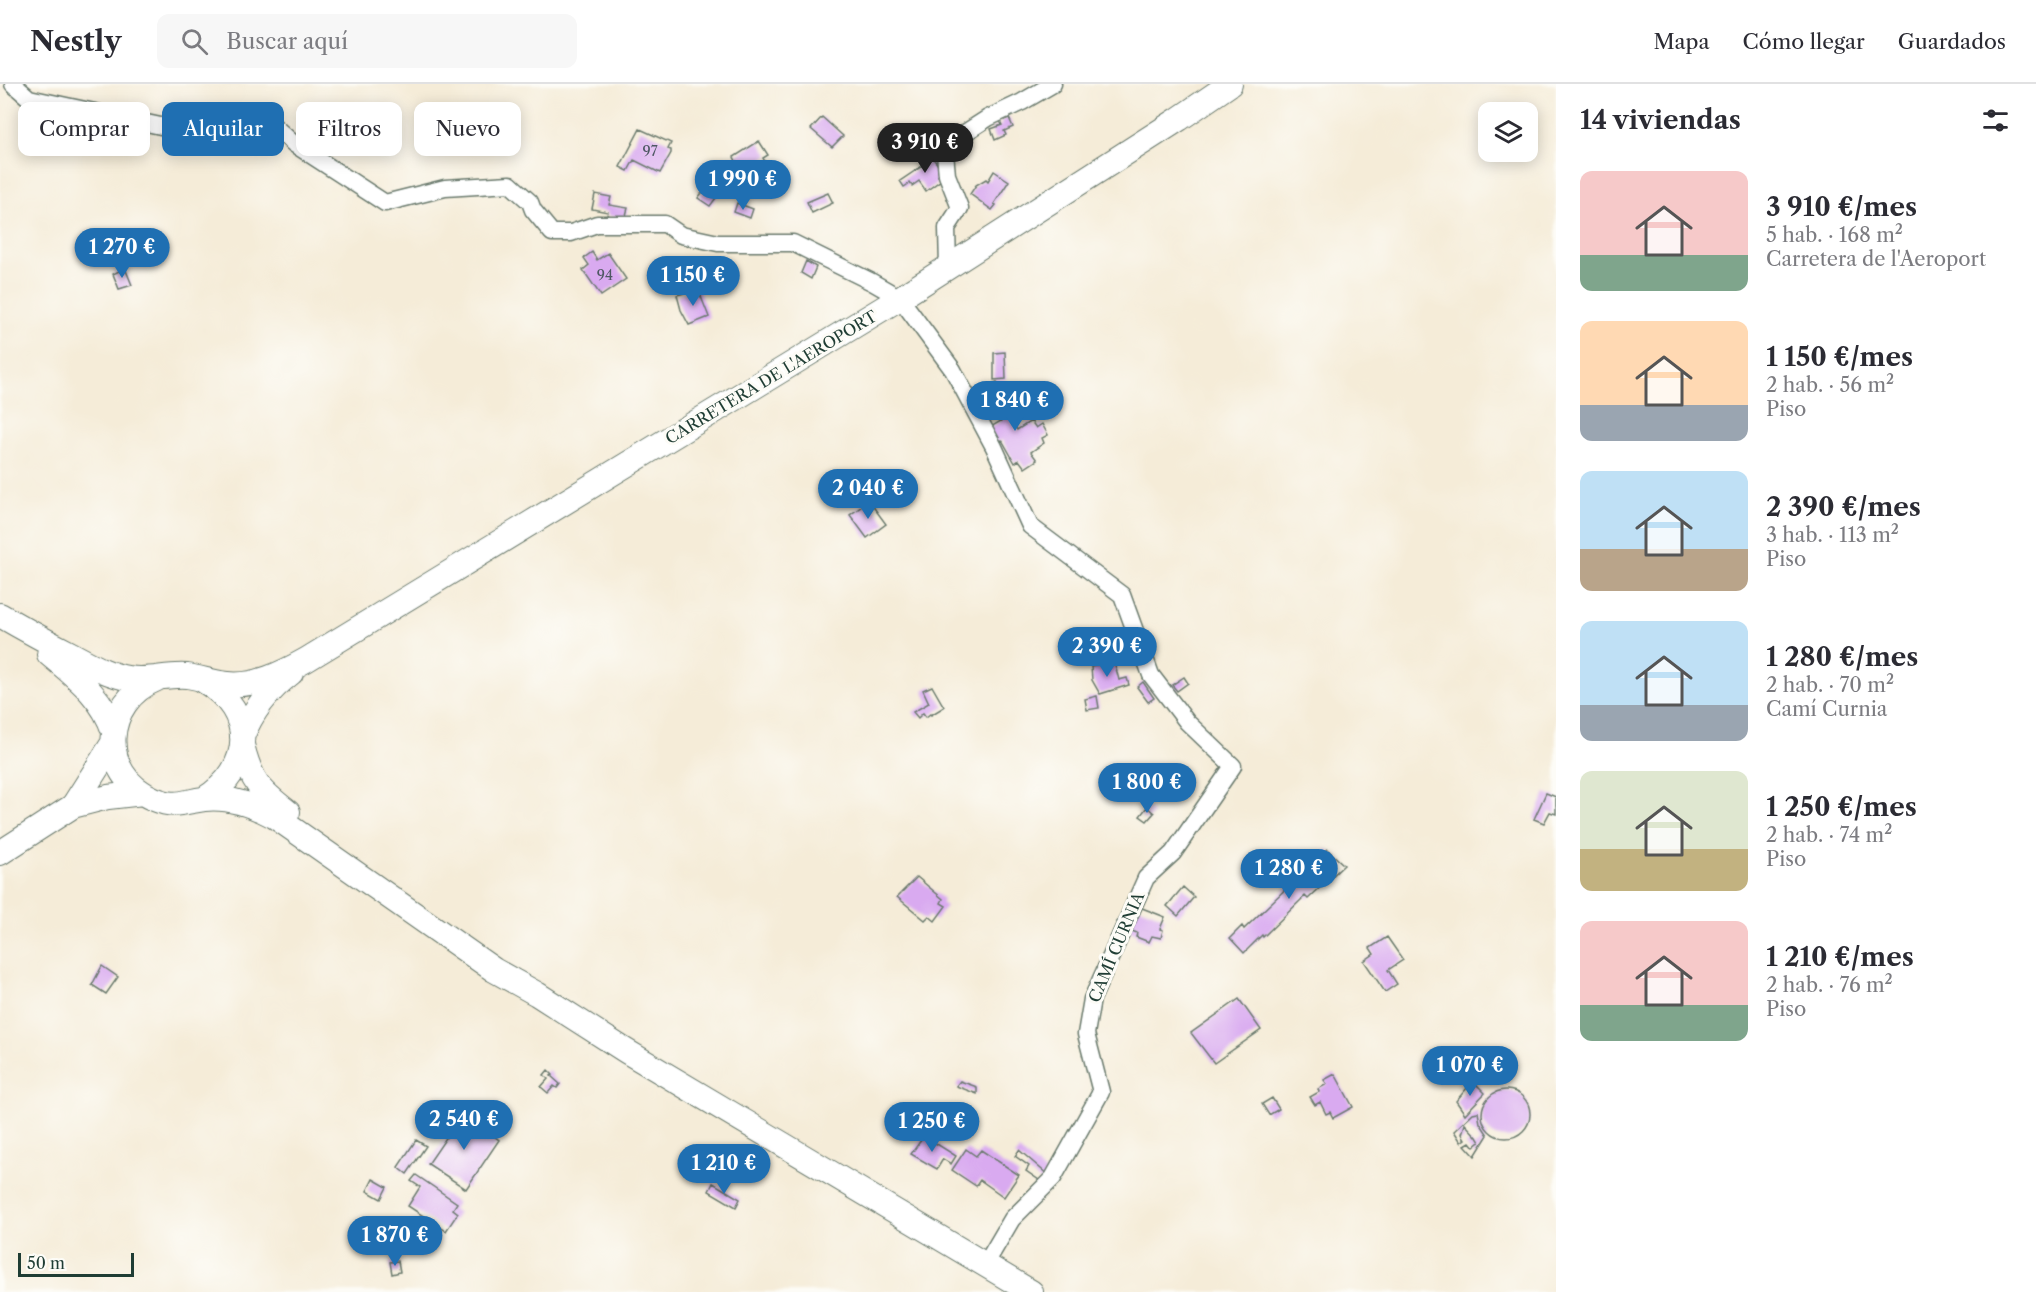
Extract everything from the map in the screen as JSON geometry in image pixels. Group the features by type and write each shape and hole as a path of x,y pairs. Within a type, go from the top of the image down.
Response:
{"main road":[{"name":"CARRETERA DE L'AEROPORT","path":"306,660 900,298 1230,84"},
{"path":"0,615 83,683 106,713 116,760 124,776 136,789 168,804 186,804 204,799 218,790 230,777 238,762 249,720 258,706 285,677 306,660"},
{"path":"0,615 73,656 115,675 139,679 160,678"},
{"path":"73,806 113,738 117,717 124,704 146,683 175,675 229,685 242,684 284,672 306,660"},
{"path":"204,681 216,688 234,710 240,723 242,741 252,775 264,793 499,961 537,994"},
{"path":"0,853 73,806 108,796 143,793"},
{"path":"204,799 234,801 254,806 274,816 494,970 1031,1292"}],"street":[{"path":"13,84 29,98 170,128 265,118 294,144 385,203 445,188 510,184 530,202 533,210 552,233 571,233 597,224 665,224 681,235 718,243 793,243 900,298"},
{"path":"948,267 947,228 960,208 947,175 945,153 960,136 988,118 1053,84"},
{"name":"CAMÍ CURNIA","path":"900,298 953,370 994,447 1030,526 1122,595 1151,675 1187,722 1233,766 1173,853 1146,878 1092,999 1086,1034 1101,1092 1053,1178 1012,1219 985,1265"}],"building":[{"path":"822,117 843,136 832,147 811,129"},
{"path":"1009,118 1013,127 1004,131 1006,135 995,140 991,129 1002,125 1000,121"},
{"path":"640,129 671,143 668,149 671,153 660,173 634,160 628,171 620,167"},
{"path":"759,141 768,155 763,158 766,164 744,177 734,157"},
{"path":"927,150 943,172 938,176 941,180 926,191 919,181 912,186 910,183 904,187 900,181 928,162 922,152"},
{"path":"776,163 783,173 770,182 763,172"},
{"path":"994,171 1009,181 992,210 970,194 976,185 986,179 988,181"},
{"path":"708,185 719,194 710,206 698,198"},
{"path":"828,193 833,203 812,213 807,202"},
{"path":"595,194 611,197 609,205 628,208 625,219 592,209"},
{"path":"737,203 753,209 750,218 734,212"},
{"path":"592,252 597,260 608,253 626,279 601,296 583,270 589,265 584,258"},
{"path":"806,261 816,267 811,279 801,273"},
{"path":"125,268 132,285 119,289 113,274"},
{"path":"698,289 709,317 689,325 681,310 677,295"},
{"path":"1005,352 1006,379 994,380 994,353"},
{"path":"997,382 1009,416 1017,430 1031,421 1036,428 1042,424 1048,435 1042,438 1044,443 1031,452 1037,460 1025,468 1019,460 1015,463 1002,440 996,443 989,428 1001,421 987,386"},
{"path":"869,501 886,524 867,538 850,515"},
{"path":"1114,661 1119,680 1127,678 1129,685 1100,694 1092,680 1091,666"},
{"path":"1184,677 1188,683 1177,691 1172,685"},
{"path":"1143,682 1154,698 1148,702 1137,687"},
{"path":"932,686 944,707 926,717 923,713 918,718 913,712 929,703 923,690"},
{"path":"1097,696 1099,708 1087,710 1085,699"},
{"path":"1546,793 1556,797 1556,814 1550,812 1544,823 1534,819"},
{"path":"1147,807 1154,813 1147,821 1140,816"},
{"path":"1327,849 1344,865 1308,899 1305,896 1244,953 1230,938 1242,926 1244,929"},
{"path":"917,877 943,899 941,903 946,906 935,921 929,916 925,920 897,897"},
{"path":"1183,887 1194,897 1178,916 1167,906"},
{"path":"1137,906 1165,917 1160,929 1163,930 1161,938 1152,936 1149,942 1136,937 1137,933 1127,929"},
{"path":"1387,937 1403,960 1388,970 1397,984 1385,992 1364,961 1374,954 1370,948"},
{"path":"102,966 118,977 106,994 92,985"},
{"path":"1239,999 1261,1030 1214,1063 1191,1033"},
{"path":"548,1070 560,1084 557,1088 554,1086 548,1093 541,1087 548,1079 544,1075"},
{"path":"1335,1074 1353,1107 1333,1118 1330,1112 1326,1114 1320,1102 1315,1105 1310,1097 1327,1084 1324,1080"},
{"path":"960,1081 977,1087 977,1094 956,1086"},
{"path":"1473,1081 1485,1093 1465,1114 1456,1101"},
{"path":"1501,1090 1511,1090 1526,1100 1530,1114 1529,1123 1520,1134 1511,1138 1501,1138 1486,1128 1482,1119 1482,1109 1492,1094"},
{"path":"1272,1098 1279,1109 1269,1115 1262,1104"},
{"path":"1478,1112 1480,1123 1488,1135 1475,1156 1465,1145 1470,1142 1474,1147 1480,1142 1477,1137 1465,1124 1462,1134 1465,1139 1461,1142 1454,1131 1473,1113"},
{"path":"463,1113 499,1140 466,1189 428,1164"},
{"path":"924,1136 956,1156 951,1164 943,1159 937,1169 911,1154"},
{"path":"416,1140 426,1146 407,1174 398,1167"},
{"path":"966,1149 976,1156 981,1150 1019,1175 1004,1197 980,1180 976,1186 952,1170"},
{"path":"1019,1150 1048,1175 1042,1182 1026,1171 1029,1166 1015,1156"},
{"path":"416,1175 457,1203 453,1209 458,1213 446,1231 408,1206 420,1187 411,1181"},
{"path":"373,1179 387,1187 381,1199 367,1191"},
{"path":"713,1183 740,1199 736,1207 709,1191"},
{"path":"398,1261 400,1272 392,1274 390,1262"}]}
